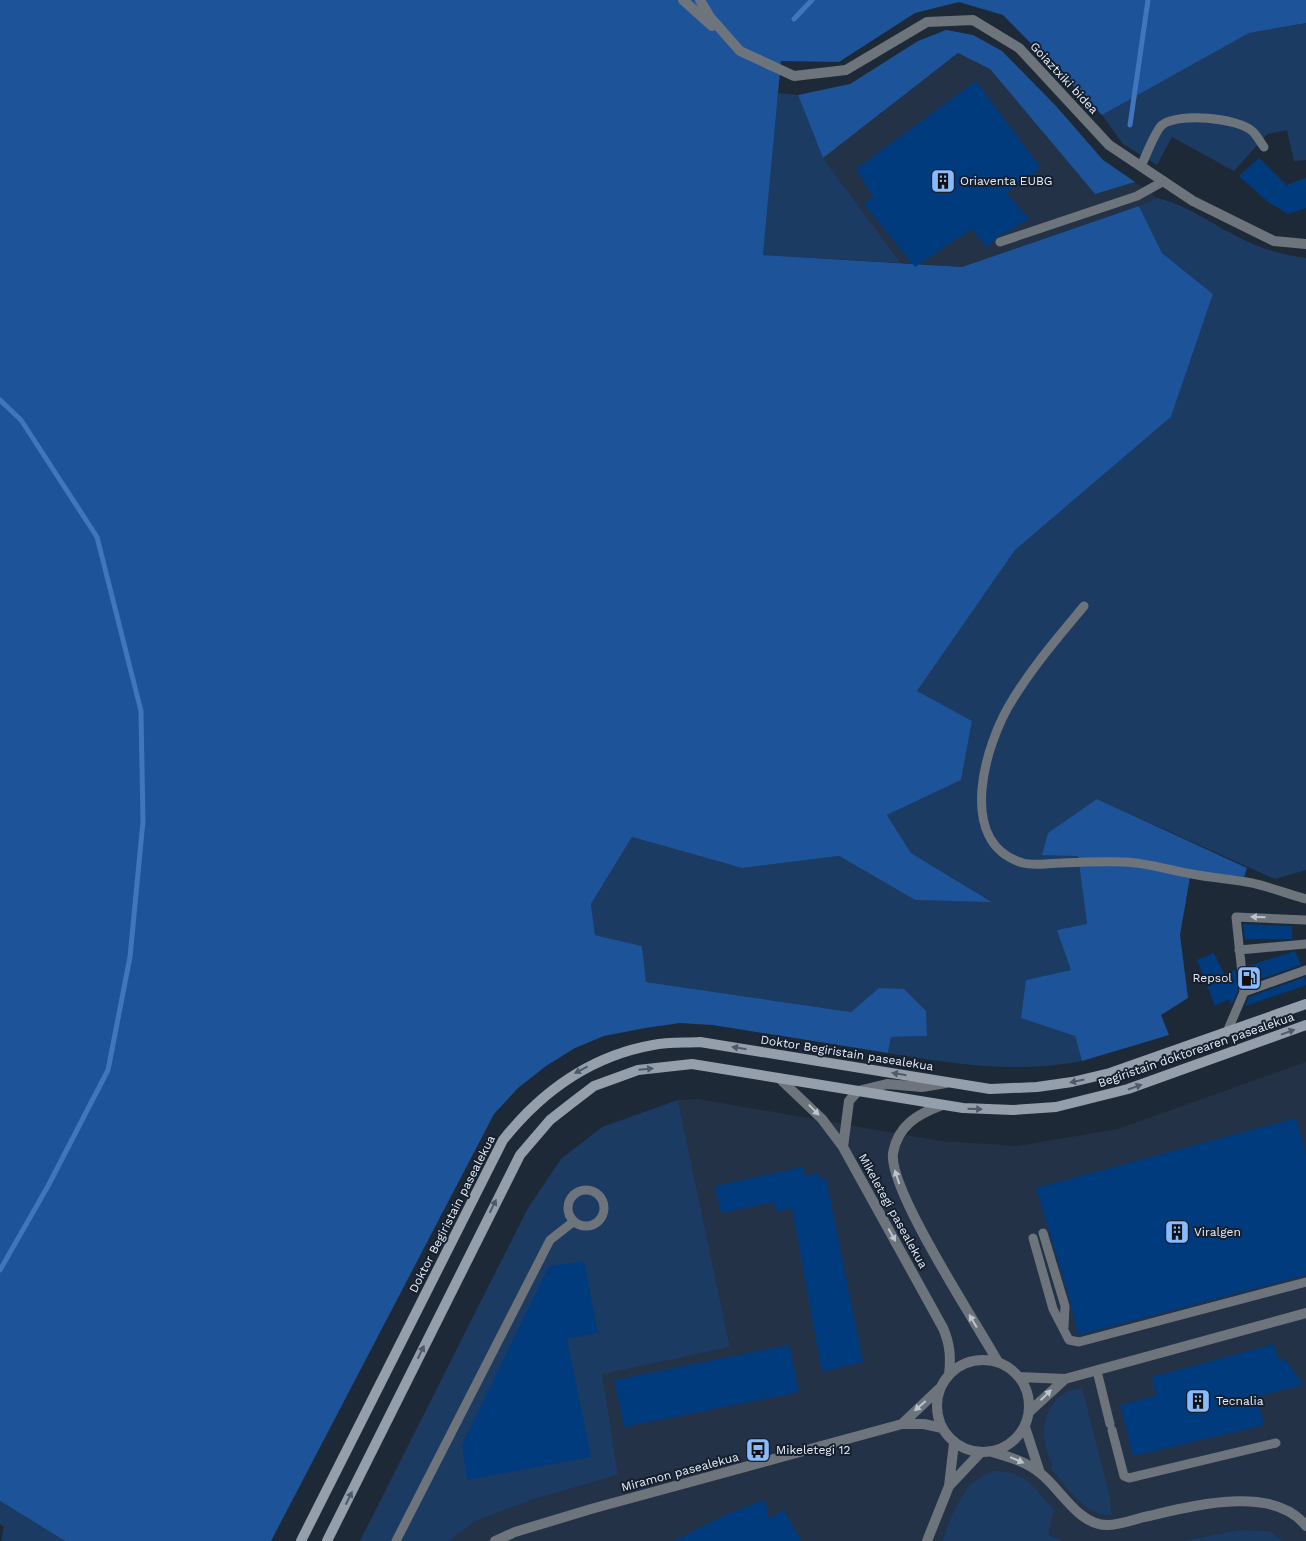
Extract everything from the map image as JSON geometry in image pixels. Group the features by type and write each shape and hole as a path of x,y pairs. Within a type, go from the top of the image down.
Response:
{"main road":[{"name":"Doktor Begiristain pasealekua","path":"301,1541 503,1140 533,1105 577,1071 612,1056 654,1044 700,1042 990,1088 1037,1087 1110,1074 1306,1004"},
{"name":"Begiristain doktorearen pasealekua","path":"858,1091 963,1108 1013,1110 1056,1107 1128,1089 1306,1025"},
{"name":"Doktor Begiristain pasealekua","path":"327,1541 520,1154 550,1120 594,1086 638,1070 692,1064 858,1091"}],"street":[{"path":"683,0 740,51"},
{"name":"Goiaztxiki bidea","path":"700,0 710,16 740,51 794,76 846,70 927,22 973,20 1020,48 1109,145 1193,201 1274,242 1306,244"},
{"name":"Mikeletegi pasealekua","path":"779,1078 822,1119 844,1146 944,1328 951,1356 948,1375"},
{"name":"Doktor Begiristain pasealekua","path":"858,1091 886,1084 922,1087 950,1082"},
{"path":"844,1146 849,1101 858,1091"},
{"name":"Mikeletegi pasealekua","path":"942,1105 924,1112 910,1121 901,1131 893,1155 895,1169 900,1185 924,1234 998,1362"},
{"path":"1019,1377 1065,1379 1306,1312"},
{"path":"985,1360 998,1362 1010,1368 1026,1388 1029,1412 1025,1427 1017,1439 1005,1447 992,1452 980,1453 967,1450 954,1443 942,1428 937,1409 939,1390 948,1375 959,1366 971,1361 985,1360"},
{"path":"1029,1412 1065,1379"},
{"name":"Miramon pasealekua","path":"902,1424 939,1390"},
{"name":"Miramon pasealekua","path":"496,1541 515,1532 591,1509 902,1424 924,1424 942,1428"},
{"path":"1025,1427 1040,1473"},
{"path":"927,1541 949,1486 954,1443"},
{"path":"992,1452 1018,1459 1040,1473 1083,1516 1093,1523 1108,1525 1186,1507 1260,1501 1283,1507 1299,1516 1306,1526"},
{"path":"949,1486 980,1453"}],"lane":[{"path":"1141,166 1162,125 1176,118 1206,118 1230,121 1252,130 1264,147"},
{"path":"1000,242 1137,196 1164,181"},
{"path":"1084,606 1046,651 1012,700 999,724 990,754 980,810 984,826 992,842 1002,852 1025,863 1104,862 1154,865 1192,874 1253,883 1306,899"},
{"path":"1227,1032 1244,992 1236,917 1306,920"},
{"path":"1239,950 1306,944"},
{"path":"1244,992 1306,970"},
{"path":"582,1190 589,1190 599,1196 604,1207 600,1219 590,1226 578,1225 573,1222 567,1206 572,1195 582,1190"},
{"path":"396,1541 550,1240 573,1222"},
{"path":"1043,1233 1065,1306 1064,1327"},
{"path":"1033,1238 1053,1309 1064,1327 1069,1340 1079,1342 1306,1282"},
{"path":"1097,1371 1124,1476 1129,1478 1276,1443"}],"shaded area":[{"path":"0,0 1306,0 1306,23 1249,33 1102,115 1003,15 959,2 915,13 839,62 781,61 763,255 962,267 1139,206 1162,253 1213,294 1171,417 1015,550 917,691 972,721 961,780 887,815 911,853 992,902 915,900 839,856 742,868 632,837 591,904 595,935 642,946 646,982 851,1012 879,988 904,989 926,1011 927,1036 891,1037 888,1053 713,1025 680,1023 604,1036 575,1048 546,1066 518,1088 494,1114 271,1541 65,1541 0,1501"},
{"path":"1306,23 1306,160 1294,161 1287,130 1267,134 1234,171 1172,137 1157,165 1123,144 1102,115 1249,33"},
{"path":"946,30 973,35 1002,51 1056,106 1103,160 1135,182 1095,194 990,69 958,53 823,158 798,95 850,84 918,41"},
{"path":"958,53 990,69 1095,194 1135,182 1157,198 1139,206 962,267 901,263 823,158"},
{"path":"778,93 798,95 823,158 901,263 763,255"},
{"path":"1157,198 1179,205 1248,242 1281,253 1306,258 1306,870 1275,879 1097,799 1078,856 1087,924 1072,970 1026,980 1075,1036 1082,1061 1057,1065 1008,1067 961,1064 888,1053 891,1037 927,1036 879,988 851,1012 646,982 642,946 595,935 591,904 632,837 742,868 839,856 915,900 991,901 911,853 887,815 961,780 972,721 916,692 1015,550 1171,417 1213,294 1162,253 1139,206"},
{"path":"1097,799 1247,868 1244,877 1191,871 1180,935 1188,998 1161,1015 1169,1035 1082,1061 1075,1036 1021,1018 1026,980 1071,970 1057,930 1087,924 1078,856 1042,855 1048,833"},
{"path":"1306,1062 1306,1541 1282,1541 1270,1531 1239,1530 1182,1541 1064,1541 953,1512 942,1541 450,1541 474,1522 528,1501 618,1475 601,1373 730,1347 678,1100 698,1099 940,1141 1017,1146 1118,1129"},
{"path":"678,1100 730,1347 602,1374 618,1475 528,1501 474,1522 450,1541 360,1541 528,1208 561,1159 602,1127"},
{"path":"1082,1388 1109,1493 1112,1515 1093,1511 1078,1500 1051,1469 1053,1465 1045,1447 1045,1426 1051,1406 1067,1392"},
{"path":"992,1471 1013,1474 1028,1481 1054,1510 1048,1535 1064,1541 942,1541 953,1512 970,1484"},
{"path":"0,1501 65,1541 1,1541 4,1527 0,1524"},
{"path":"1239,1530 1270,1531 1282,1541 1182,1541"}],"building":[{"name":"Oriaventa EUBG","path":"976,81 1041,168 1007,193 1029,219 996,238 986,247 972,229 915,267 864,204 873,197 856,169"},
{"path":"1259,158 1286,185 1306,178 1306,208 1288,214 1268,202 1239,176"},
{"path":"1243,924 1292,926 1292,939 1245,939"},
{"path":"1295,951 1301,965 1249,983 1248,966"},
{"path":"1214,953 1224,974 1235,970 1238,991 1231,1006 1229,999 1215,1006 1197,960"},
{"path":"1305,977 1306,985 1245,1006 1249,997"},
{"name":"Viralgen","path":"1296,1118 1306,1155 1306,1275 1078,1335 1071,1304 1036,1188"},
{"path":"803,1167 805,1176 818,1173 820,1179 826,1178 863,1362 822,1372 792,1208 776,1211 774,1202 721,1213 715,1186"},
{"path":"584,1261 598,1333 567,1339 591,1457 467,1480 462,1445 549,1266"},
{"name":"Tecnalia","path":"1274,1344 1279,1361 1286,1360 1303,1385 1257,1396 1264,1425 1133,1456 1120,1405 1156,1396 1152,1377"},
{"path":"789,1345 799,1392 624,1427 614,1380"},
{"path":"765,1500 769,1519 784,1510 801,1541 673,1541 730,1513"}],"waterway":[{"path":"794,19 812,0"},
{"path":"1130,125 1148,0"},
{"path":"0,400 21,420 97,537 141,711 143,821 130,957 108,1070 48,1186 0,1270"}],"place":[{"name":"Oriaventa EUBG","path":"943,181"},
{"name":"Repsol","path":"1249,978"},
{"name":"Viralgen","path":"1177,1232"},
{"name":"Tecnalia","path":"1198,1401"},
{"name":"Mikeletegi 12","path":"758,1450"}]}
